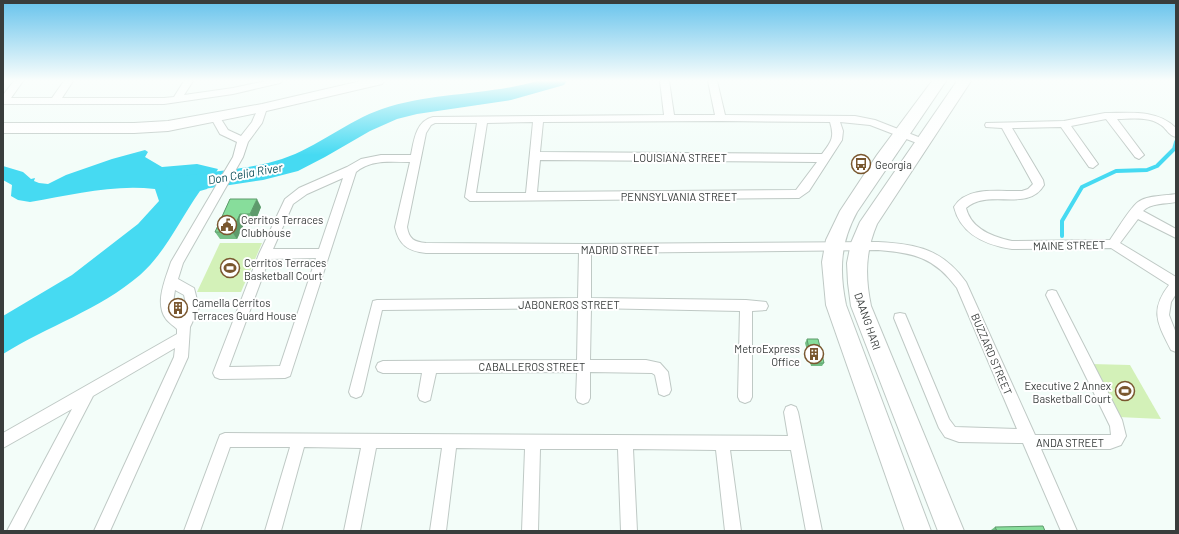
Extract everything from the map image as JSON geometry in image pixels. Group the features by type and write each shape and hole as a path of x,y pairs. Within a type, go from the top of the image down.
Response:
{"main road":[{"path":"918,531 836,305 832,284 833,247 846,216 900,134 921,106"},
{"name":"DAANG HARI","path":"947,106 869,222 858,246 856,278 861,306 951,531"}],"street":[{"path":"3,128 134,128 174,125 216,118 271,106"},
{"path":"667,106 669,118"},
{"path":"718,106 721,118"},
{"path":"184,332 170,315 166,304 177,262 218,194 238,157 243,141 256,123 262,108"},
{"path":"1109,116 1139,155"},
{"path":"990,125 1064,124 1109,116 1152,117 1168,125 1176,134"},
{"path":"216,118 224,132 243,141"},
{"path":"531,197 538,118"},
{"path":"351,170 285,372 220,373 284,210 294,196 316,184 351,170 361,161 416,158 422,133 427,123 439,119 833,118 862,120 922,142"},
{"name":"PENNSYLVANIA STREET","path":"483,119 470,197 799,194 805,188 839,136 833,118"},
{"path":"1064,124 1093,164"},
{"name":"MAINE STREET","path":"1005,125 1038,180 1039,185 1036,190 1029,194 973,197 965,201 960,207 961,215 974,230 1002,244 1023,246 1113,244 1176,284"},
{"name":"LOUISIANA STREET","path":"535,156 825,158"},
{"name":"MADRID STREET","path":"416,158 401,227 403,237 408,243 416,247 585,249 833,247"},
{"path":"1113,244 1142,205 1150,202 1176,198"},
{"path":"1136,212 1176,234"},
{"name":"BUZZARD STREET","path":"833,247 858,246 914,249 925,252 939,260 955,275 962,285 1069,531"},
{"path":"582,398 584,366 585,249"},
{"path":"266,254 324,253"},
{"path":"102,531 181,357 184,332 193,308 190,292 171,281"},
{"path":"1176,284 1165,298 1162,306 1167,328 1176,346"},
{"name":"ANDA STREET","path":"1028,439 1110,442 1116,440 1119,436 1117,424 1052,295"},
{"name":"JABONEROS STREET","path":"356,392 377,305 584,303 762,306"},
{"path":"745,397 746,305"},
{"path":"900,318 944,423 950,432 958,435 1028,439"},
{"path":"3,441 88,392 184,332"},
{"name":"CABALLEROS STREET","path":"383,367 584,366 655,368 661,372 664,390"},
{"path":"425,396 430,367"},
{"path":"15,531 88,392"},
{"path":"791,412 814,531"},
{"path":"192,531 225,440 722,442 797,444"},
{"path":"272,531 298,440"},
{"path":"352,531 370,441"},
{"path":"438,531 450,441"},
{"path":"530,531 533,442"},
{"path":"625,442 629,531"},
{"path":"722,442 733,531"}],"green space":[{"name":"Cerritos Terraces Basketball Court","path":"220,243 262,243 241,292 197,292"},
{"name":"Executive 2 Annex Basketball Court","path":"1091,364 1130,365 1161,419 1118,417"}],"water":[{"path":"145,150 148,152 145,157 162,167 197,164 218,169 207,189 200,191 158,256 140,275 108,298 3,354 3,316 72,275 138,224 159,201 155,189 139,188 92,191 30,202 18,200 11,196 12,185 3,180 3,166 23,172 31,179 35,178 34,181 39,183 48,184 66,175 112,159"}],"building":[{"path":"230,199 257,199 250,214 240,214 232,232 215,232"},
{"name":"MetroExpress Office","path":"807,339 818,339 824,363 812,363"},
{"path":"1043,526 1045,531 997,531 995,527"}],"waterway":[{"name":"Don Celia River","path":"176,182 184,184 263,172 290,165 317,152 362,126 390,114 424,106"},
{"path":"1062,236 1062,221 1082,187 1116,171 1147,170 1157,166 1174,149 1176,142"}],"place":[{"name":"Georgia","path":"861,164"},
{"name":"Cerritos Terraces Clubhouse","path":"227,225"},
{"name":"Cerritos Terraces Basketball Court","path":"230,268"},
{"name":"Camella Cerritos Terraces Guard House","path":"178,308"},
{"name":"MetroExpress Office","path":"814,354"},
{"name":"Executive 2 Annex Basketball Court","path":"1125,391"}]}
